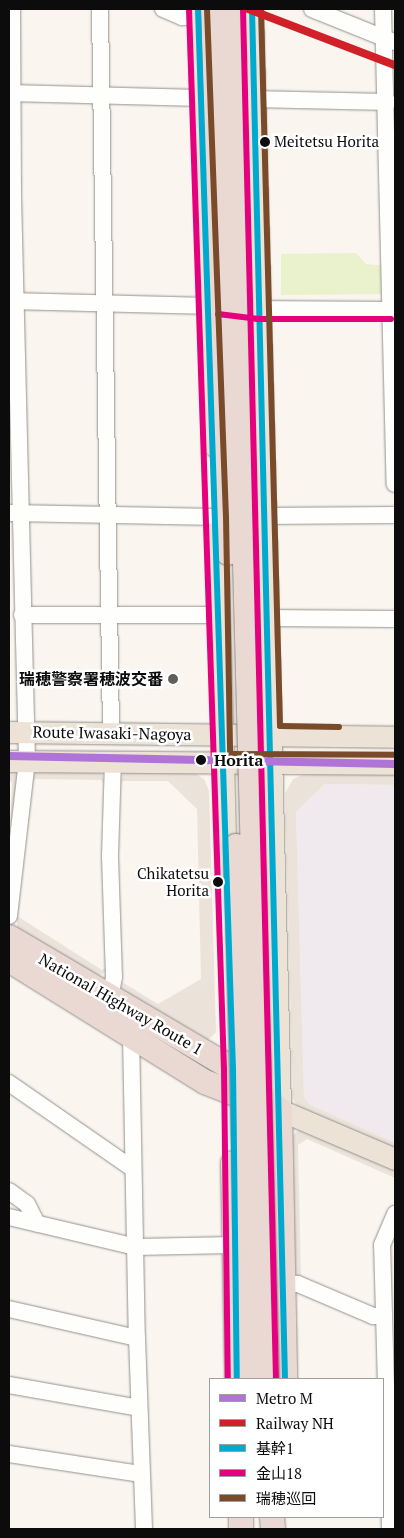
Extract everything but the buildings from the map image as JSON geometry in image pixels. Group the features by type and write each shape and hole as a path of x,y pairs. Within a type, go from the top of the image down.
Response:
{"highway":[{"path":"230,9 267,1378"},
{"path":"203,11 250,1378"},
{"name":"National Highway Route 1","path":"9,937 110,999 233,1069 280,1110"},
{"name":"National Highway Route 1","path":"9,960 205,1082 280,1110"},
{"path":"233,1094 233,1245 237,1378"},
{"path":"280,1110 285,1378"}],"main road":[{"path":"252,9 257,310 272,763 280,1110 395,1159"},
{"path":"203,11 200,98 217,517 222,763 233,1094"},
{"name":"Route Iwasaki-Nagoya","path":"17,732 395,737"},
{"name":"Route Iwasaki-Nagoya","path":"18,761 395,764"}],"street":[{"path":"9,916 18,761 17,732 22,616 14,513 10,93 12,9"},
{"path":"100,9 111,734"},
{"path":"163,9 182,16 203,11"},
{"path":"312,9 390,40"},
{"path":"383,9 390,40 388,102 395,484"},
{"path":"10,93 100,97 200,98"},
{"path":"252,99 388,102"},
{"path":"13,301 207,304 257,310 393,310"},
{"path":"14,513 217,517"},
{"path":"264,516 395,515"},
{"path":"22,616 219,615"},
{"path":"266,618 395,619"},
{"path":"110,999 114,977 110,856 113,762"},
{"path":"131,1035 137,1338 144,1529"},
{"path":"9,1083 133,1169"},
{"path":"9,1191 27,1204 37,1224"},
{"path":"390,1529 390,1370 383,1316 382,1245 395,1214"},
{"path":"9,1217 136,1247 233,1245"},
{"path":"283,1283 298,1284 373,1316 383,1316"},
{"path":"9,1309 137,1338"},
{"path":"9,1385 139,1408"},
{"path":"9,1454 141,1474"}],"shaded area":[{"path":"9,768 16,771 18,776 9,859 12,783 9,779"},
{"path":"36,770 101,771 105,784 101,780 35,779 31,783"},
{"path":"189,770 204,779 209,791 216,1032 207,1041 121,991 122,982 158,1004 201,979 197,809 168,781 123,781 120,784 124,771"},
{"path":"395,772 395,785 325,784 296,812 304,1097 309,1104 395,1143 395,1149 297,1107 293,1098 285,794 293,779 307,773"},
{"path":"325,784 395,785 395,1143 309,1104 304,1097 296,812"},
{"path":"17,916 102,970 108,966 107,971 97,977 17,929"},
{"path":"299,1130 395,1170 395,1178 307,1139 298,1145 301,1278 293,1272 289,1138"}],"green space":[{"path":"356,253 366,264 386,266 387,294 281,295 281,254"}],"metro line":[{"name":"M","path":"9,756 395,764"}],"rail line":[{"name":"NH","path":"248,9 395,65"}],"transit line":[{"name":"金山18","path":"189,9 224,1069 228,1378"},
{"name":"基幹1","path":"198,9 233,1069 237,1378"},
{"name":"瑞穂巡回","path":"207,9 226,517 230,754 395,755"},
{"name":"金山18","path":"243,9 276,1378"},
{"name":"基幹1","path":"252,9 285,1378"},
{"name":"瑞穂巡回","path":"261,9 280,726 339,727"},
{"name":"金山18","path":"218,314 257,319 391,319"}],"place":[{"name":"Meitetsu Horita","path":"265,142"},
{"name":"瑞穂警察署穂波交番","path":"173,679"},
{"name":"Horita","path":"201,760"},
{"name":"Chikatetsu Horita","path":"218,882"}]}
